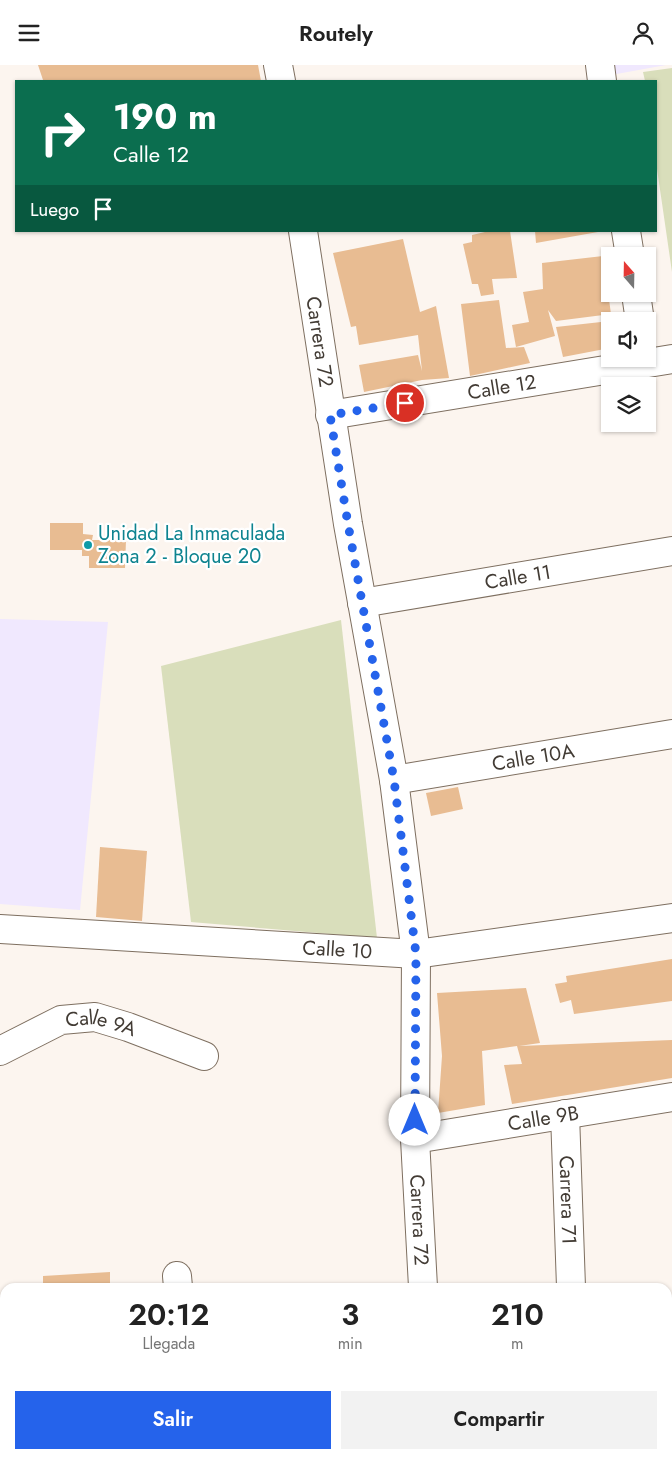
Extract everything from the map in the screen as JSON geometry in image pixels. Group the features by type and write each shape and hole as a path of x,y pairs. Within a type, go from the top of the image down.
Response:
{"street":[{"path":"278,65 281,80"},
{"path":"600,65 602,80"},
{"name":"Carrera 72","path":"303,232 348,524 394,780 416,954 415,1139 423,1283"},
{"path":"626,232 629,247"},
{"name":"Calle 12","path":"330,415 614,367"},
{"name":"Calle 11","path":"362,603 672,551"},
{"name":"Calle 10A","path":"394,780 672,734"},
{"name":"Calle 10","path":"0,929 416,954 672,918"},
{"name":"Calle 9A","path":"0,1051 61,1020 95,1017 128,1027 204,1056"},
{"name":"Calle 9B","path":"415,1139 672,1097"},
{"name":"Carrera 71","path":"565,1114 571,1283"}],"shaded area":[{"path":"609,65 666,65 611,75"},
{"path":"0,619 108,622 80,910 0,904"}],"green space":[{"path":"672,68 672,272 657,169 657,80 645,80 643,72"},
{"path":"341,620 377,938 191,922 161,666"}],"building":[{"path":"38,65 258,65 261,80 43,80"},
{"path":"485,232 510,232 517,278 492,279 494,294 481,296 478,284 472,284 463,244 472,242 472,235"},
{"path":"535,232 598,232 536,243"},
{"path":"403,239 420,312 436,306 449,378 422,380 364,392 359,365 418,355 422,371 418,335 359,345 356,326 351,327 333,253"},
{"path":"601,256 601,303 609,303 611,312 601,312 601,315 556,321 548,310 555,336 516,347 512,325 529,322 523,292 543,289 542,263"},
{"path":"499,300 506,348 524,347 530,363 470,376 461,304"},
{"path":"601,322 601,350 563,357 556,327"},
{"name":"Unidad La Inmaculada Zona 2 - Bloque 20","path":"50,523 83,523 83,534 93,535 92,540 126,540 125,568 89,568 89,556 82,556 82,550 50,550"},
{"path":"458,787 463,809 431,816 426,793"},
{"path":"100,847 147,851 142,921 96,917"},
{"path":"672,959 672,1001 574,1014 571,1000 560,1003 555,984 567,982 566,976"},
{"path":"526,988 540,1043 519,1046 672,1040 672,1078 512,1104 504,1065 522,1064 517,1046 482,1051 485,1105 438,1113 442,1056 437,993"},
{"path":"110,1272 110,1283 43,1283 43,1276"}],"place":[{"name":"Unidad La Inmaculada Zona 2 - Bloque 20","path":"88,545"}],"route":[{"path":"405,403 330,415 394,780 416,954 415,1120"}]}
